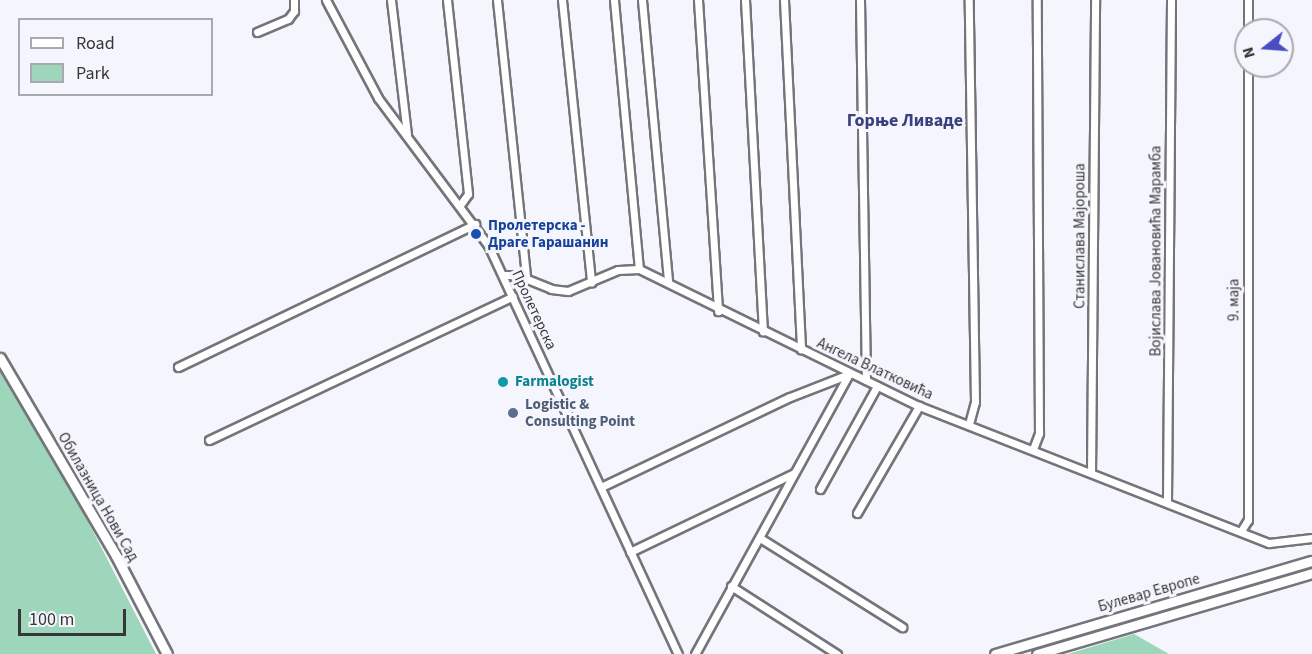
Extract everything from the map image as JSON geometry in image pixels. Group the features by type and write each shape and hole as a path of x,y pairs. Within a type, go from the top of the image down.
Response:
{"main road":[{"name":"Обилазница Нови Сад","path":"0,358 116,556 167,652"},
{"name":"Булевар Европе","path":"995,654 1312,561"},
{"name":"Булевар Европе","path":"1037,654 1312,573"}],"street":[{"path":"257,32 288,19 294,11 294,0"},
{"name":"Пролетерска","path":"326,0 369,83 475,224 503,275 678,654"},
{"path":"391,0 407,135"},
{"path":"447,0 468,194 460,205"},
{"path":"497,0 526,278"},
{"path":"562,0 591,283"},
{"path":"503,275 526,278 550,289 568,291 618,270 639,269 614,0"},
{"path":"642,0 668,282"},
{"path":"698,0 718,311"},
{"path":"745,0 763,332"},
{"path":"784,0 801,350"},
{"path":"860,0 866,380"},
{"path":"969,0 975,402 969,424"},
{"path":"1033,449 1039,432 1037,0"},
{"name":"Станислава Мајороша","path":"1091,472 1095,0"},
{"name":"Војислава Јовановића Марамба","path":"1167,501 1171,0"},
{"path":"1248,0 1248,18"},
{"name":"9. маја","path":"1241,531 1248,520 1248,78"},
{"path":"178,367 475,224"},
{"name":"Ангела Влатковића","path":"639,269 668,282 718,311 919,406 1167,501 1269,543 1312,538"},
{"path":"209,440 513,296"},
{"path":"601,487 790,396 849,374"},
{"path":"695,654 849,374"},
{"path":"820,489 877,386"},
{"path":"857,513 919,406"},
{"path":"630,552 794,473"},
{"path":"760,538 902,627"},
{"path":"731,586 837,654"}],"green space":[{"path":"0,370 81,508 156,654 0,654"},
{"path":"1134,634 1169,654 1068,654"}],"place":[{"name":"Пролетерска - Драге Гарашанин","path":"476,234"},
{"name":"Farmalogist","path":"503,382"},
{"name":"Logistic & Consulting Point","path":"513,413"}],"district":[{"name":"Горње Ливаде","path":"905,121"}]}
